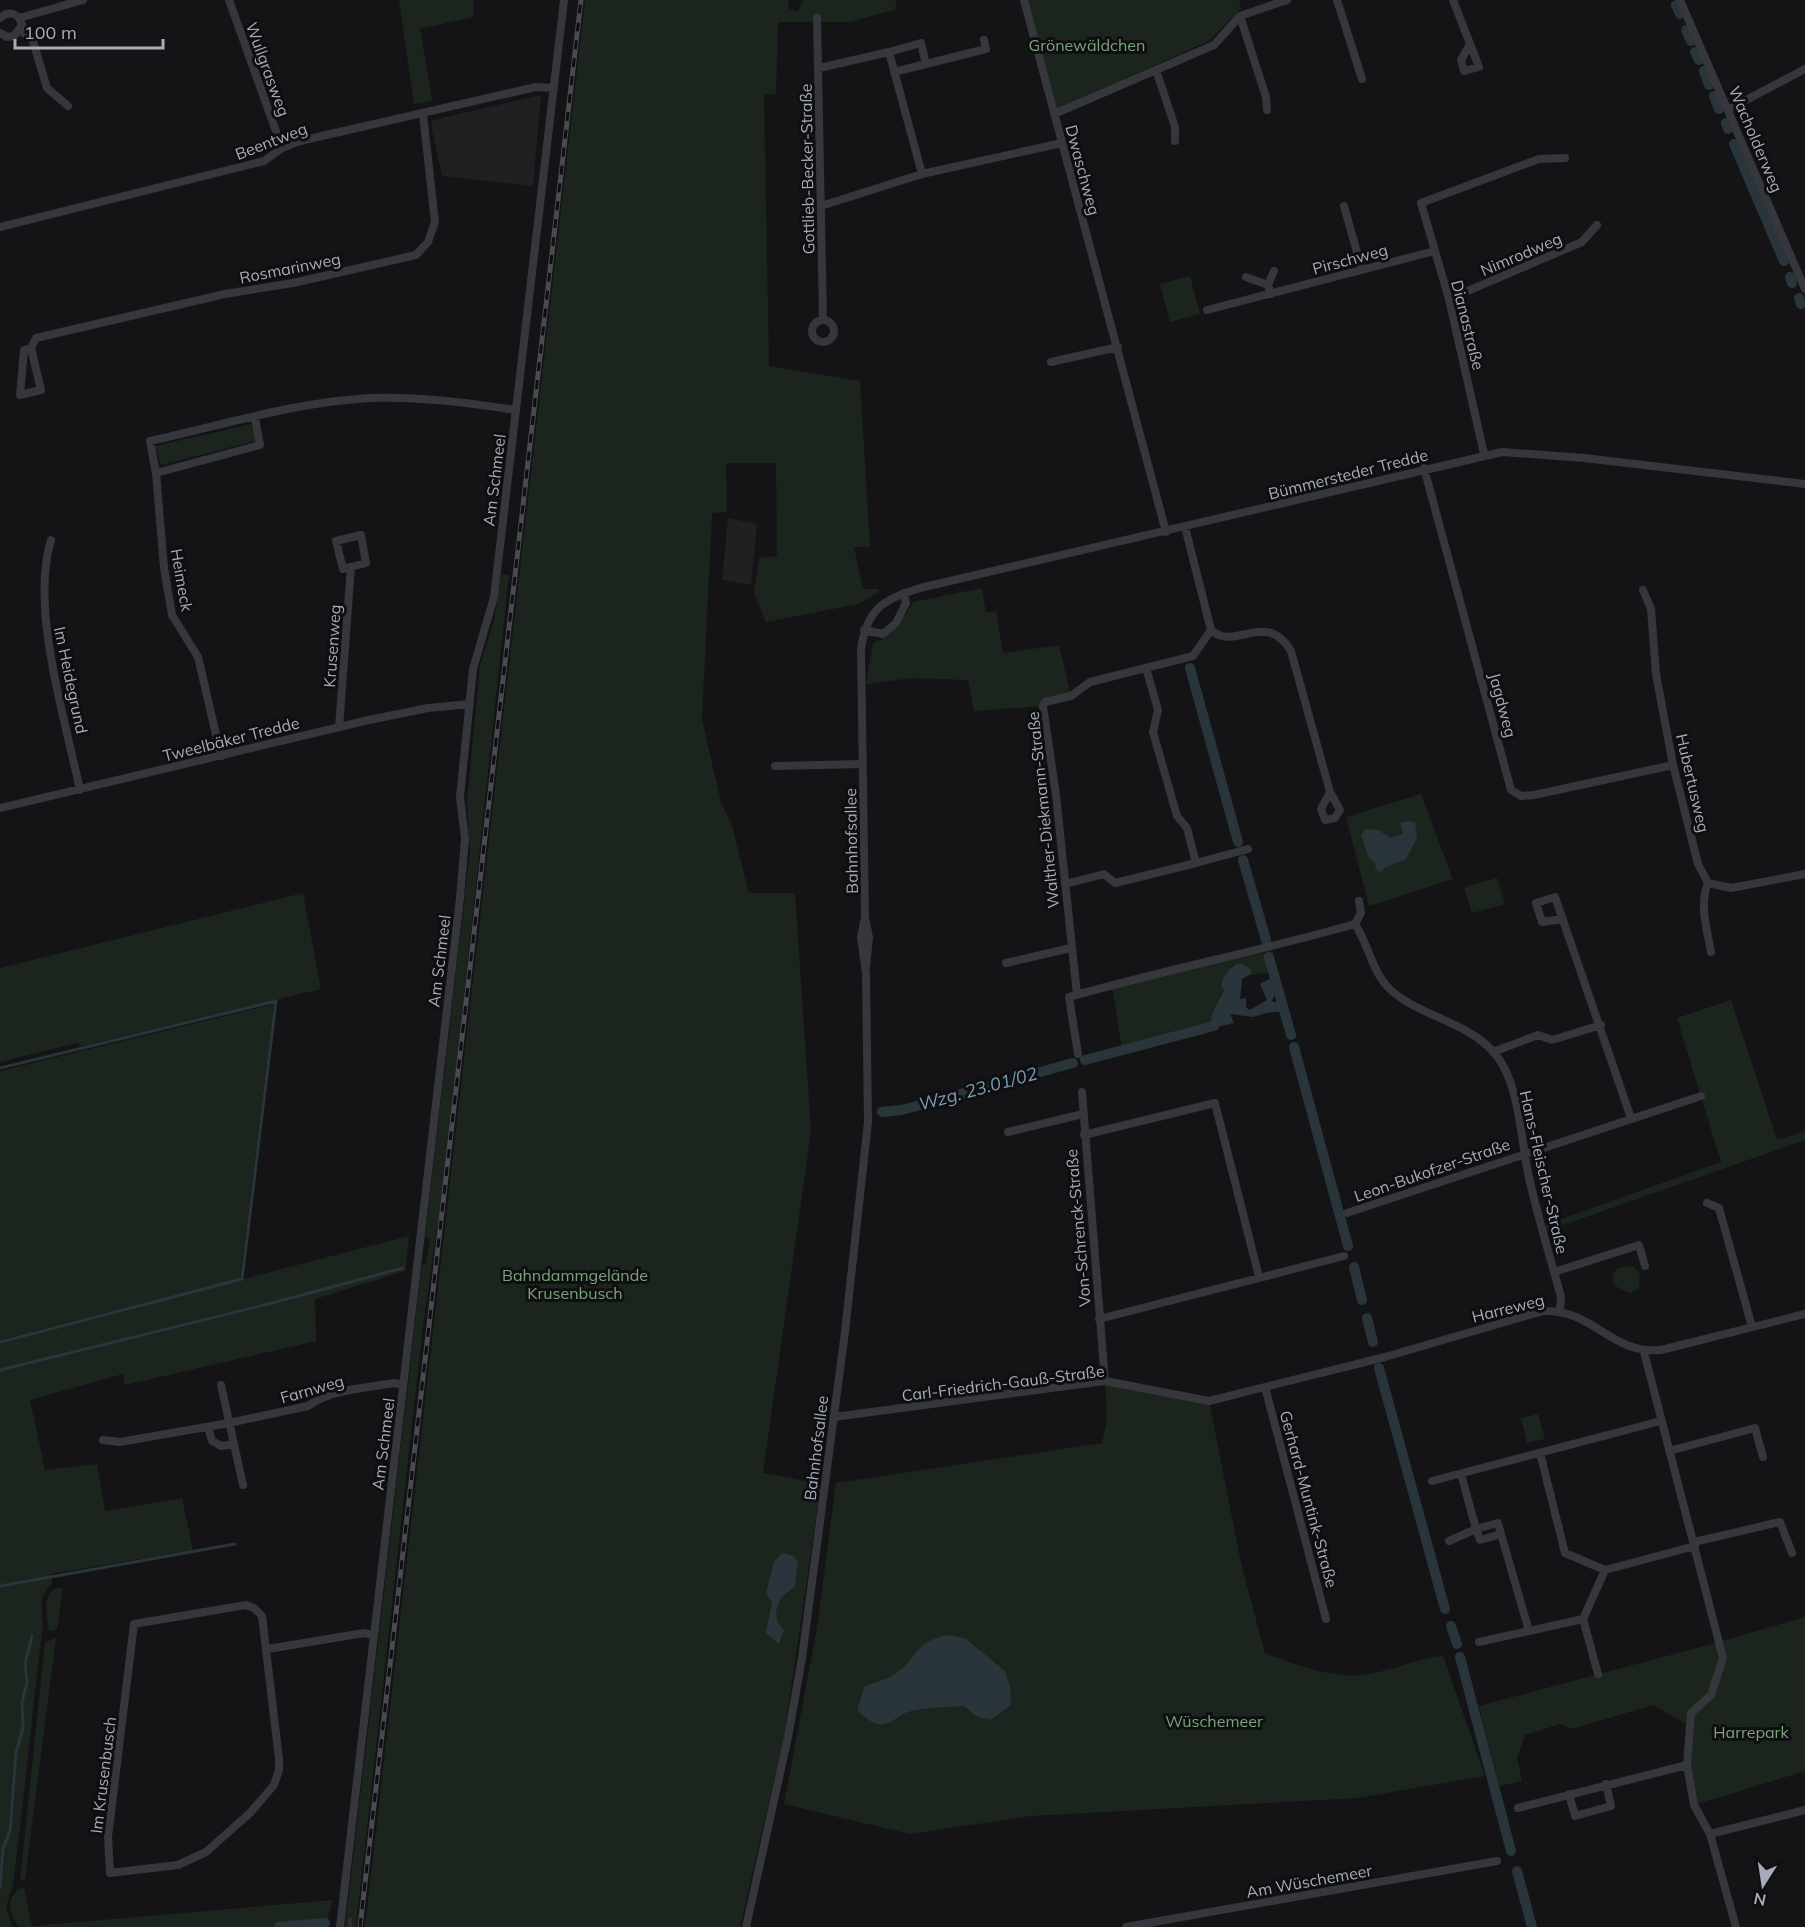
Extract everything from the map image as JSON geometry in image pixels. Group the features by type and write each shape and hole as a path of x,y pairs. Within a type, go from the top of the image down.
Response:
{"street":[{"path":"0,18 9,13 20,18 82,0"},
{"name":"Wullgrasweg","path":"230,0 241,40 253,63 282,148"},
{"name":"Am Schmeel","path":"340,1927 460,898 465,839 460,797 473,669 494,597 564,0"},
{"name":"Dwaschweg","path":"1024,0 1166,532"},
{"path":"1054,114 1214,45 1240,16 1287,0"},
{"path":"1337,0 1362,79"},
{"path":"1453,0 1470,44"},
{"name":"Wacholderweg","path":"1680,0 1730,109 1805,289"},
{"path":"1240,16 1266,97 1267,110"},
{"path":"20,18 20,31"},
{"name":"Gottlieb-Becker-Straße","path":"817,18 823,320"},
{"path":"0,33 11,37 20,31"},
{"path":"20,31 32,38 47,88 68,106"},
{"path":"894,72 987,49 984,40"},
{"path":"819,68 921,43 926,64"},
{"path":"889,52 922,174"},
{"path":"1730,109 1805,69"},
{"path":"1156,70 1175,127 1175,141"},
{"name":"Beentweg","path":"0,227 264,161 282,148 536,87 554,88"},
{"name":"Rosmarinweg","path":"31,348 36,338 225,294 293,283 416,255 428,242 435,222 423,114"},
{"path":"821,206 922,174 1062,143"},
{"name":"Dianastraße","path":"1484,454 1449,299 1421,203 1539,159 1565,158"},
{"path":"1344,206 1362,270"},
{"name":"Nimrodweg","path":"1449,299 1582,242 1597,225"},
{"name":"Pirschweg","path":"1206,310 1435,251"},
{"path":"1271,294 1268,285 1274,271"},
{"path":"1246,278 1268,285"},
{"path":"1051,362 1118,347"},
{"path":"31,348 41,390 20,395 24,350 31,348"},
{"name":"Heimeck","path":"221,756 198,657 172,615 164,568 156,473 150,441 320,404 370,398 444,402 516,410"},
{"path":"156,473 260,445 255,418"},
{"name":"Bümmersteder Tredde","path":"868,621 883,603 904,593 1185,528 1484,454 1530,452 1805,484"},
{"name":"Jagdweg","path":"1424,468 1511,790 1521,796 1534,795 1673,765"},
{"path":"1185,528 1211,630 1222,636 1266,631 1282,637 1291,651 1330,792"},
{"name":"Krusenweg","path":"360,535 366,563 351,567 343,569 336,541 360,535"},
{"name":"Im Heidegrund","path":"51,540 45,560 45,625 80,790"},
{"name":"Krusenweg","path":"339,727 351,567"},
{"name":"Hubertusweg","path":"1643,590 1651,609 1656,674 1673,765 1698,864 1708,883"},
{"path":"864,630 883,634 896,623 906,603 904,593"},
{"name":"Bahnhofsallee","path":"746,1927 788,1737 802,1658 834,1417 868,1122 866,967 861,937 865,918 861,649 868,621"},
{"name":"Walther-Diekmann-Straße","path":"1078,1054 1069,997 1077,995 1043,706 1045,702 1071,696 1090,682 1193,656 1211,630"},
{"path":"1146,668 1158,710 1153,732 1177,816 1187,828 1196,863"},
{"name":"Tweelbäker Tredde","path":"0,808 339,727 428,708 470,704"},
{"name":"Bahnhofsallee","path":"775,766 863,764"},
{"path":"1065,884 1104,874 1115,883 1248,849"},
{"path":"1711,952 1704,911 1704,892 1708,883 1731,888 1805,874"},
{"path":"1077,995 1355,924 1361,913 1359,901"},
{"path":"1563,919 1631,1118"},
{"name":"Hans-Fleischer-Straße","path":"1355,924 1364,938 1376,970 1389,989 1408,1002 1471,1033 1493,1052 1512,1090 1528,1171 1561,1297 1560,1310"},
{"path":"1006,963 1071,948"},
{"path":"1493,1052 1538,1035 1552,1040 1601,1025"},
{"name":"Von-Schrenck-Straße","path":"1082,1092 1105,1381"},
{"name":"Leon-Bukofzer-Straße","path":"1347,1213 1701,1096"},
{"name":"Von-Schrenck-Straße","path":"1084,1135 1215,1104 1259,1277"},
{"path":"1008,1132 1083,1114"},
{"path":"1707,1203 1719,1208 1752,1327"},
{"name":"Hans-Fleischer-Straße","path":"1554,1272 1639,1245 1645,1266"},
{"name":"Von-Schrenck-Straße","path":"1099,1319 1344,1256"},
{"name":"Harreweg","path":"1385,1357 1543,1311 1560,1310 1577,1315 1628,1347 1644,1352"},
{"path":"1736,1927 1710,1834 1694,1805 1687,1765 1691,1713 1711,1695 1723,1658 1644,1352 1661,1350 1805,1314"},
{"name":"Carl-Friedrich-Gauß-Straße","path":"834,1417 1105,1381 1209,1401 1385,1357"},
{"name":"Farnweg","path":"103,1440 120,1442 208,1427 308,1406 318,1398 331,1395 394,1383 403,1385"},
{"path":"221,1385 243,1485"},
{"name":"Gerhard-Muntink-Straße","path":"1265,1387 1326,1619"},
{"path":"1432,1481 1661,1421"},
{"path":"208,1427 212,1442 221,1446 234,1444"},
{"path":"1669,1451 1755,1428 1763,1457"},
{"path":"1540,1453 1565,1553 1605,1570 1780,1522 1792,1553"},
{"path":"1461,1474 1480,1540 1501,1534"},
{"path":"1449,1540 1498,1523 1528,1631"},
{"path":"1598,1674 1583,1619 1605,1570"},
{"name":"Im Krusenbusch","path":"246,1605 254,1608 262,1616 268,1649 279,1759 279,1770 274,1785 250,1813 192,1860 110,1873 108,1837 134,1624 246,1605"},
{"path":"1479,1642 1583,1619"},
{"path":"268,1649 364,1633 373,1635"},
{"path":"1518,1809 1606,1784 1687,1765"},
{"path":"1569,1794 1575,1816 1611,1806 1606,1784"},
{"path":"1710,1834 1805,1810"},
{"name":"Am Wüschemeer","path":"1126,1927 1497,1861"}],"shaded area":[{"path":"541,95 533,186 442,176 431,124 433,120"},
{"path":"728,518 757,524 751,585 722,580"},
{"path":"1415,822 1417,838 1406,859 1384,868 1382,873 1376,870 1375,863 1368,856 1361,835 1366,829 1378,830 1391,838 1403,834 1400,823"},
{"path":"1241,963 1250,969 1251,974 1242,979 1240,999 1246,998 1246,1007 1250,1010 1267,1000 1260,984 1269,979 1274,982 1273,985 1277,989 1272,1001 1279,1005 1277,1010 1253,1017 1230,1014 1234,1023 1210,1029 1212,1013 1224,991 1221,985 1224,977 1230,968"},
{"path":"782,1553 794,1556 798,1562 795,1586 781,1598 776,1610 777,1622 784,1630 779,1644 766,1633 772,1602 766,1593 774,1561"},
{"path":"947,1635 965,1638 1005,1671 1010,1686 1011,1705 990,1720 976,1716 964,1706 916,1710 882,1724 867,1719 857,1710 865,1686 895,1674 923,1645"}],"green space":[{"path":"399,0 474,0 473,17 420,29 432,101 414,104"},
{"name":"Bahndammgelände Krusenbusch","path":"585,0 788,0 789,9 798,11 803,0 895,0 897,9 850,22 778,22 776,94 764,95 769,366 860,381 870,547 854,547 863,589 879,589 879,592 859,604 766,622 754,594 759,558 777,556 776,463 726,463 727,512 712,513 702,719 721,803 732,825 749,893 795,893 811,1131 763,1473 821,1484 784,1737 740,1927 365,1927"},
{"name":"Grönewäldchen","path":"1027,0 1239,0 1241,9 1209,41 1057,109"},
{"path":"1190,276 1200,314 1170,322 1160,284"},
{"path":"252,424 255,441 161,465 155,446"},
{"path":"501,575 509,575 446,1166 423,1325 356,1927 345,1927 422,1264 426,1264 430,1238 425,1237 470,852 467,802 480,665 494,620"},
{"path":"982,588 986,613 996,611 1003,653 1059,645 1071,696 1043,706 974,711 968,680 912,678 866,684 873,643 892,632 913,602"},
{"path":"1421,794 1453,879 1369,906 1346,817"},
{"path":"1497,878 1505,904 1472,913 1464,887"},
{"path":"303,893 321,989 82,1046 77,1043 0,1062 0,968"},
{"path":"1273,951 1274,972 1250,975 1232,965 1221,984 1224,991 1212,1012 1210,1029 1122,1048 1112,985"},
{"path":"1731,1000 1777,1140 1805,1131 1805,1140 1543,1232 1542,1226 1721,1162 1677,1018"},
{"path":"274,1004 240,1279 0,1340 0,1071"},
{"path":"409,1236 405,1271 315,1299 316,1341 125,1385 123,1374 30,1400 45,1470 97,1464 105,1511 182,1498 193,1550 51,1574 52,1584 42,1600 43,1624 21,1820 13,1884 6,1907 12,1927 0,1927 0,1342"},
{"path":"1633,1266 1640,1274 1639,1288 1630,1293 1615,1286 1612,1275 1618,1268"},
{"name":"Wüschemeer","path":"1105,1381 1209,1401 1242,1568 1265,1653 1312,1669 1349,1675 1370,1674 1443,1656 1485,1776 1358,1798 1031,1816 910,1834 784,1804 817,1628 836,1483 1102,1443 1107,1420","holes":["975,1645 987,1658 998,1664 976,1716 964,1706 921,1708 899,1718 885,1679"]},
{"path":"1538,1414 1545,1439 1527,1443 1521,1418"},
{"path":"63,1588 57,1629 49,1631 46,1608 48,1598 54,1589"},
{"name":"Harrepark","path":"1805,1617 1805,1771 1694,1805 1687,1765 1690,1726 1653,1705 1572,1729 1560,1724 1525,1735 1517,1758 1522,1781 1499,1786 1479,1706"},
{"path":"56,1638 25,1879 20,1880 45,1642"},
{"path":"24,1887 32,1926 333,1900 325,1927 19,1927 10,1905 13,1895"}],"waterway":[{"path":"1676,5 1680,14"},
{"path":"1686,30 1691,41"},
{"path":"1695,52 1699,60"},
{"path":"1704,71 1709,85"},
{"path":"1714,96 1719,109"},
{"path":"1726,123 1728,129"},
{"path":"1734,144 1784,261"},
{"path":"1790,277 1792,283"},
{"path":"1799,298 1801,304"},
{"path":"1190,668 1238,842"},
{"path":"1243,860 1266,940"},
{"path":"1269,957 1291,1035"},
{"path":"0,1068 276,1001 242,1279 0,1342"},
{"name":"Wzg. 23.01/02","path":"1265,1008 1283,1006"},
{"name":"Wzg. 23.01/02","path":"1085,1060 1214,1026 1219,1016"},
{"path":"1294,1047 1348,1246"},
{"name":"Wzg. 23.01/02","path":"882,1112 902,1110 1073,1063"},
{"path":"1354,1267 1362,1300"},
{"path":"0,1370 403,1268"},
{"path":"1367,1318 1373,1342"},
{"path":"1379,1368 1445,1609"},
{"path":"0,1586 235,1544"},
{"path":"1451,1626 1457,1644"},
{"path":"0,1887 3,1849 10,1831 16,1753 23,1728 22,1703 27,1682 25,1663 32,1636"},
{"path":"1460,1657 1511,1851"},
{"path":"1517,1871 1532,1927"},
{"path":"350,1919 350,1927"},
{"path":"279,1927 325,1923"}],"railway":[{"path":"360,1927 581,0"}]}
